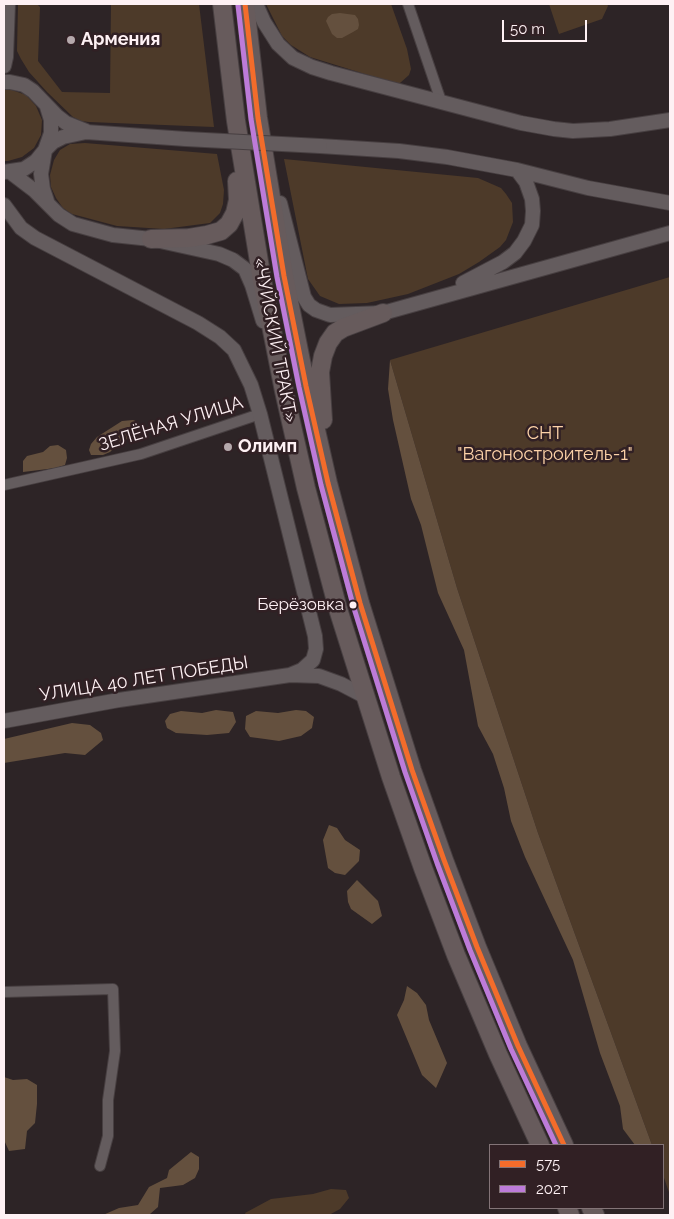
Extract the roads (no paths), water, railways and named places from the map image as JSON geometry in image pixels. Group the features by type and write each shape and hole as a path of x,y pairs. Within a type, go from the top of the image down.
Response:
{"highway":[{"name":"«ЧУЙСКИЙ ТРАКТ»","path":"222,4 236,121 259,263 284,391 311,507 338,609 364,696 420,859 456,955 498,1054 540,1144"},
{"name":"«ЧУЙСКИЙ ТРАКТ»","path":"245,4 258,118 284,276 328,483 360,603 386,689 440,851 518,1046 564,1144"},
{"path":"151,239 188,238 207,235 221,231 229,224 235,213 238,200 236,121"},
{"path":"328,483 320,380 323,356 335,333 343,328 384,313"}],"street":[{"path":"8,4 5,62 24,85 41,98 66,123 86,132"},
{"path":"256,4 273,39 293,58 331,73 521,123 573,131 610,130 670,120"},
{"path":"408,4 441,101"},
{"path":"4,82 24,85"},
{"path":"47,106 51,120 51,134 45,150 41,174 47,201"},
{"path":"258,118 304,297 316,310 330,315 384,313 670,232"},
{"path":"7,172 30,165 53,142 63,137 86,132 399,151 446,157 517,170 588,188 670,203"},
{"path":"424,301 480,276 515,252 524,241 532,224 534,211 526,182 517,170"},
{"path":"7,172 22,180 47,201 59,215 73,224 113,235 151,239 219,254 233,260 245,269 252,285 284,391"},
{"path":"4,205 21,228 36,238 198,324 220,337 234,350 251,385 260,414 315,636 316,649 313,660 302,670 290,675"},
{"name":"ЗЕЛЁНАЯ УЛИЦА","path":"4,485 141,454 260,414"},
{"path":"290,675 319,676 342,684 364,696"},
{"name":"УЛИЦА 40 ЛЕТ ПОБЕДЫ","path":"4,721 119,700 290,675"},
{"path":"4,992 113,990 115,1051 108,1100 108,1136 100,1166"}],"place":[{"name":"Армения","path":"71,40"},
{"name":"Олимп","path":"228,447"},
{"name":"Берёзовка","path":"353,605"}],"park label":[{"name":"СНТ \"Вагоностроитель-1\"","path":"545,444"}]}
